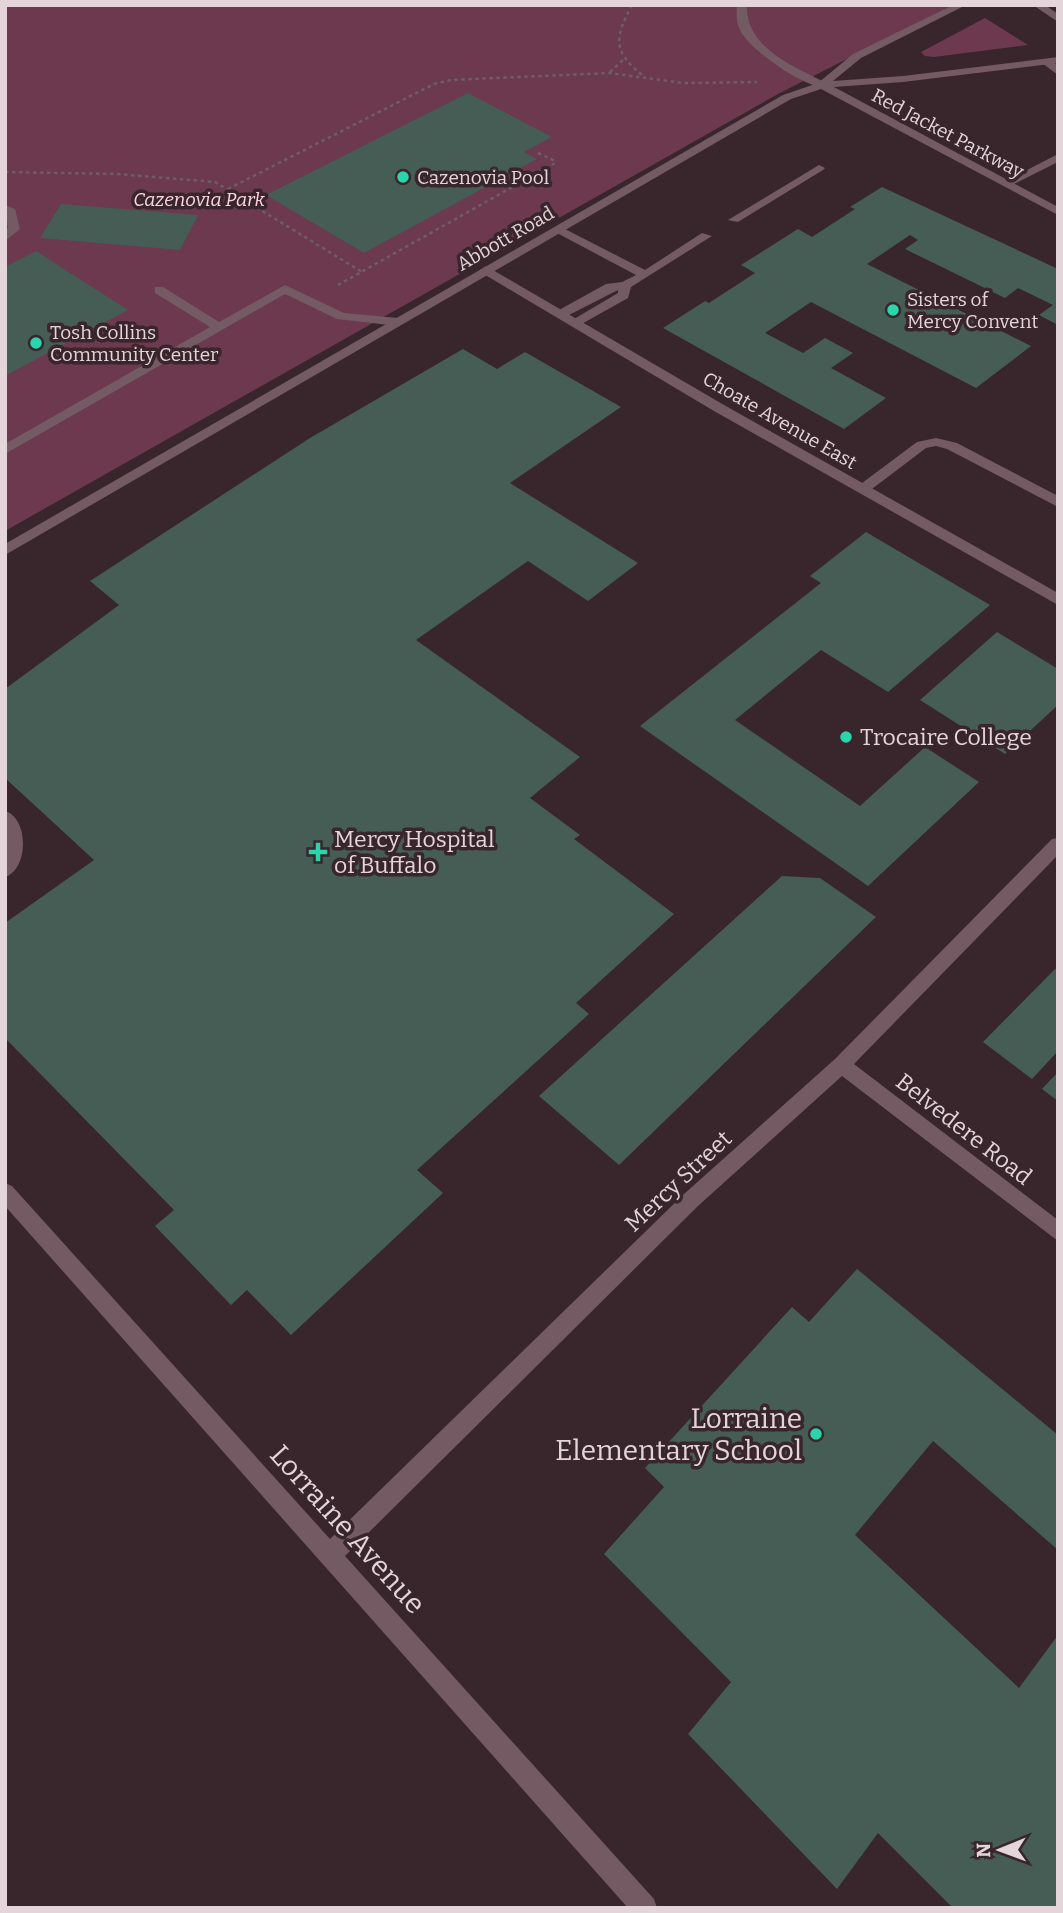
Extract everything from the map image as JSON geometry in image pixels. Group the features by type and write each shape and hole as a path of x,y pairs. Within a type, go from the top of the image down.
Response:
{"street":[{"name":"Red Jacket Parkway","path":"742,5 743,23 756,44 822,85 1058,212"},
{"path":"822,85 857,56 961,5"},
{"path":"1038,5 1058,19"},
{"path":"1052,61 1058,72"},
{"name":"Abbott Road","path":"5,550 787,97 822,85 903,79 1052,61"},
{"path":"1006,184 1058,157"},
{"path":"734,220 819,168"},
{"path":"5,208 9,209 14,229 5,238"},
{"path":"559,230 645,275"},
{"path":"563,313 610,287 625,285 645,275 706,236"},
{"name":"Choate Avenue East","path":"486,270 563,313 719,408 1058,600"},
{"path":"578,322 624,295 625,285"},
{"path":"5,450 285,289 341,316 398,322"},
{"path":"159,290 219,327"},
{"path":"863,489 922,444 936,442 952,446 1058,502"},
{"path":"5,817 13,828 16,844 11,862 5,870"},
{"name":"Mercy Street","path":"331,1554 691,1200 841,1065 1058,844"},
{"name":"Belvedere Road","path":"841,1065 1058,1232"},
{"name":"Lorraine Avenue","path":"5,1192 645,1908"}],"path":[{"path":"632,5 622,22 617,43 623,60 644,76"},
{"path":"609,73 623,60"},
{"path":"228,189 434,84 451,80 609,73 683,83 748,80 759,83"},
{"path":"310,301 557,162 538,153"},
{"path":"5,172 129,175 215,182 362,272"}],"green space":[{"name":"Cazenovia Park","path":"5,5 953,5 778,94 5,531"},
{"path":"985,18 1028,45 934,57 925,56 921,52"}],"building":[{"name":"Cazenovia Pool","path":"468,93 552,137 524,152 537,159 364,253 266,195"},
{"name":"Sisters of Mercy Convent","path":"882,187 1058,269 1058,325 1039,315 1053,305 1018,288 1005,298 905,249 918,240 910,235 867,264 1031,346 976,388 811,302 765,333 803,353 825,338 853,353 831,368 886,398 844,429 663,328 705,301 709,303 755,273 741,265 798,229 812,237 855,209 850,207"},
{"path":"61,204 198,215 180,250 40,238"},
{"name":"Tosh Collins Community Center","path":"36,251 128,310 5,376 5,267"},
{"name":"Mercy Hospital of Buffalo","path":"463,349 497,369 525,352 621,407 510,483 638,563 588,601 528,561 416,640 580,757 530,798 580,835 574,839 674,914 576,1003 589,1014 417,1170 443,1193 291,1335 247,1290 231,1305 155,1226 174,1210 5,1038 5,923 94,860 5,778 5,689 119,605 90,581 310,438"},
{"path":"866,532 990,605 888,692 821,650 735,720 860,806 925,747 979,782 868,886 640,726 821,583 810,576"},
{"path":"997,632 1058,669 1058,705 1005,754 920,700"},
{"path":"782,876 820,878 876,917 619,1165 539,1096"},
{"path":"1055,969 1058,970 1058,1051 1032,1079 983,1042"},
{"path":"1058,1072 1058,1101 1042,1089"},
{"path":"857,1269 1058,1435 1058,1550 933,1441 855,1535 1019,1688 1058,1635 1058,1908 953,1908 878,1833 837,1889 688,1734 731,1682 604,1554 664,1487 645,1468 792,1307 809,1322"}],"place":[{"name":"Cazenovia Pool","path":"403,177"},
{"name":"Sisters of Mercy Convent","path":"893,310"},
{"name":"Tosh Collins Community Center","path":"36,343"},
{"name":"Trocaire College","path":"846,737"},
{"name":"Mercy Hospital of Buffalo","path":"318,852"},
{"name":"Lorraine Elementary School","path":"816,1434"}]}
